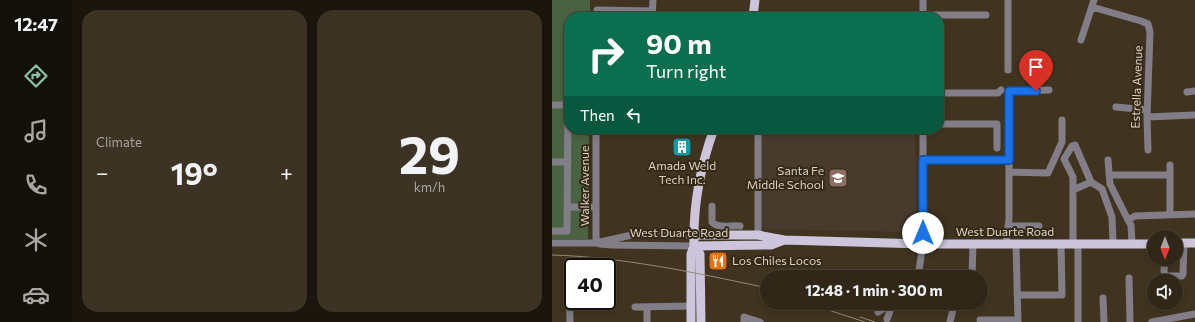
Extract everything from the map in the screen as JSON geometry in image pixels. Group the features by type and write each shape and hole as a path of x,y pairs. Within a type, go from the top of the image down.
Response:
{"main road":[{"path":"754,12 755,0"},
{"path":"691,322 691,254 694,246 697,196 705,154 712,134"},
{"name":"West Duarte Road","path":"694,235 758,235 784,240 923,244 1147,244"},
{"name":"West Duarte Road","path":"694,246 771,245 784,240"},
{"path":"694,246 700,254 701,322"}],"street":[{"path":"652,12 653,0"},
{"path":"923,0 923,12"},
{"path":"1008,0 1008,70"},
{"path":"1080,40 1093,3"},
{"name":"Estrella Avenue","path":"1093,3 1148,24 1150,32 1147,113 1148,150"},
{"path":"597,10 624,12"},
{"path":"944,16 986,15"},
{"path":"944,93 998,93 1001,90"},
{"path":"1006,244 1008,226 1009,91 1049,90"},
{"path":"1187,92 1195,91"},
{"path":"552,105 564,105"},
{"path":"1116,107 1147,113 1195,115"},
{"path":"1009,172 1048,173 1062,142 1062,120"},
{"path":"944,124 998,124 998,148"},
{"path":"552,231 567,231 568,134"},
{"name":"Walker Avenue","path":"596,134 596,243"},
{"path":"758,134 758,235"},
{"path":"919,270 923,244 923,134"},
{"path":"1078,322 1073,177 1064,159 1072,146 1075,145 1091,182 1102,189 1112,217 1113,244"},
{"path":"923,160 1009,160"},
{"path":"1108,160 1110,184 1131,225 1132,244"},
{"path":"552,162 568,162"},
{"path":"1170,165 1170,215"},
{"path":"1109,175 1170,175"},
{"path":"1073,190 1091,182"},
{"path":"712,206 712,222 714,224 718,226 740,226"},
{"path":"568,207 596,207"},
{"path":"1128,220 1136,215 1195,214"},
{"path":"1008,226 1038,226"},
{"path":"552,243 596,243 636,234 694,235"},
{"path":"1164,266 1166,276 1182,276 1188,242"},
{"name":"West Duarte Road","path":"596,243 611,245 694,246"},
{"path":"972,270 973,244"},
{"path":"980,320 1018,321 1016,244"},
{"path":"1017,295 1062,294 1062,244"},
{"path":"1129,278 1130,322"},
{"path":"1103,298 1104,322"},
{"path":"635,307 691,306"},
{"path":"647,307 647,322"},
{"path":"570,310 570,322"},
{"path":"887,319 890,310"},
{"path":"950,322 953,310"},
{"path":"1157,322 1195,314"},
{"path":"744,322 744,317 760,322"}],"shaded area":[{"name":"Santa Fe Middle School","path":"761,134 915,134 916,227 911,232 760,229"}],"green space":[{"path":"552,0 590,0 590,12 564,12 564,134 589,134 588,239 552,239"}],"tram line":[{"path":"552,255 598,258 643,264 686,271 760,286"},
{"path":"828,310 865,322"},
{"path":"860,317 875,322"}],"place":[{"name":"Amada Weld Tech Inc.","path":"682,147"},
{"name":"Santa Fe Middle School","path":"838,178"},
{"name":"Los Chiles Locos","path":"718,261"}],"route":[{"path":"923,233 923,160 1009,160 1009,91 1036,91"}]}
